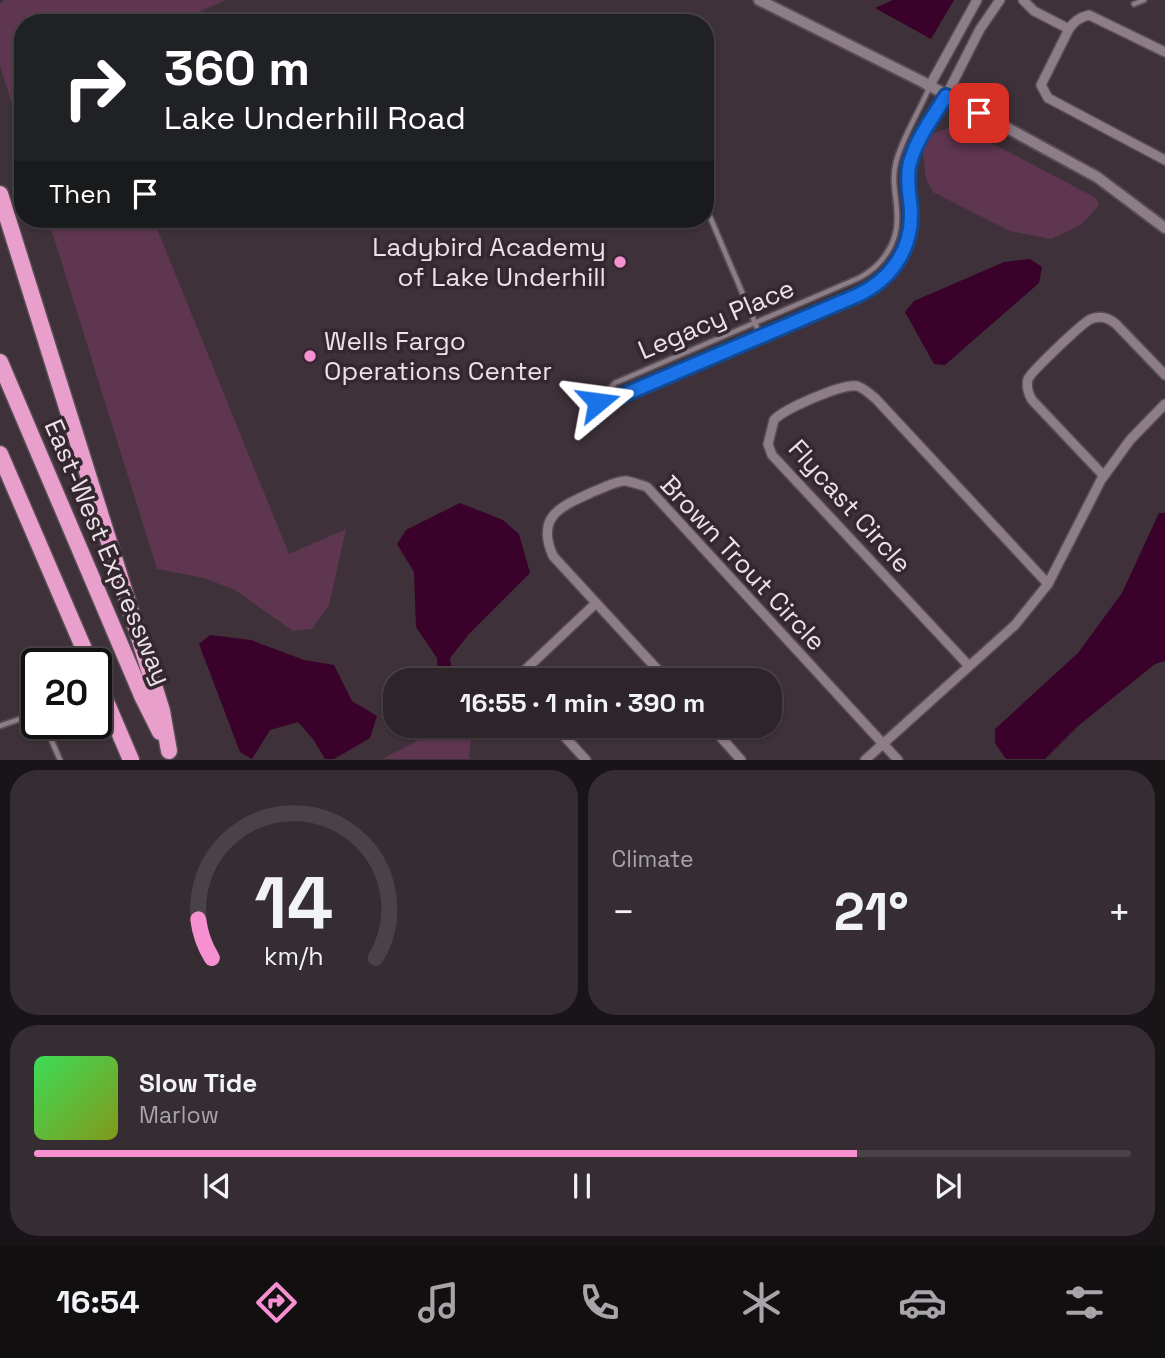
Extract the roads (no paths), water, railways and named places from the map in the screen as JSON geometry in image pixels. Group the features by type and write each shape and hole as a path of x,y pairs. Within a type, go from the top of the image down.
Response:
{"highway":[{"path":"0,194 162,711 171,755"},
{"name":"East-West Expressway","path":"0,362 143,698 171,755"},
{"path":"0,454 84,648"},
{"path":"112,715 131,760"}],"street":[{"path":"759,0 771,3 1097,177 1165,228"},
{"path":"929,87 977,0"},
{"path":"946,96 980,29 1000,0"},
{"path":"1023,0 1034,11 1069,29"},
{"path":"1165,52 1089,15 1074,21 1041,85 1048,98 1165,160"},
{"path":"1104,475 1032,400 1027,388 1030,375 1085,323 1101,317 1116,324 1165,375"},
{"name":"Flycast Circle","path":"970,666 772,455 768,444 770,430 778,415 848,386 860,386 876,399 1048,584"},
{"path":"865,760 1015,625 1048,584 1104,475 1130,440 1165,404"},
{"name":"Brown Trout Circle","path":"656,668 553,556 547,541 546,528 550,518 564,505 624,480 647,487 883,744"},
{"path":"527,668 596,603"},
{"path":"566,738 586,760"},
{"path":"722,738 741,760"},
{"path":"883,744 898,760"}],"lane":[{"path":"1134,5 1144,0"},
{"name":"Legacy Place","path":"929,87 897,160 894,181 897,225 891,245 872,270 615,383 598,402 621,396 761,337 863,293 882,280 903,254 910,231 910,162 946,96"},
{"path":"714,226 761,337"},
{"path":"0,726 21,719"},
{"path":"51,739 60,760"}],"place":[{"name":"Ladybird Academy of Lake Underhill","path":"620,262"},
{"name":"Wells Fargo Operations Center","path":"310,356"}]}
